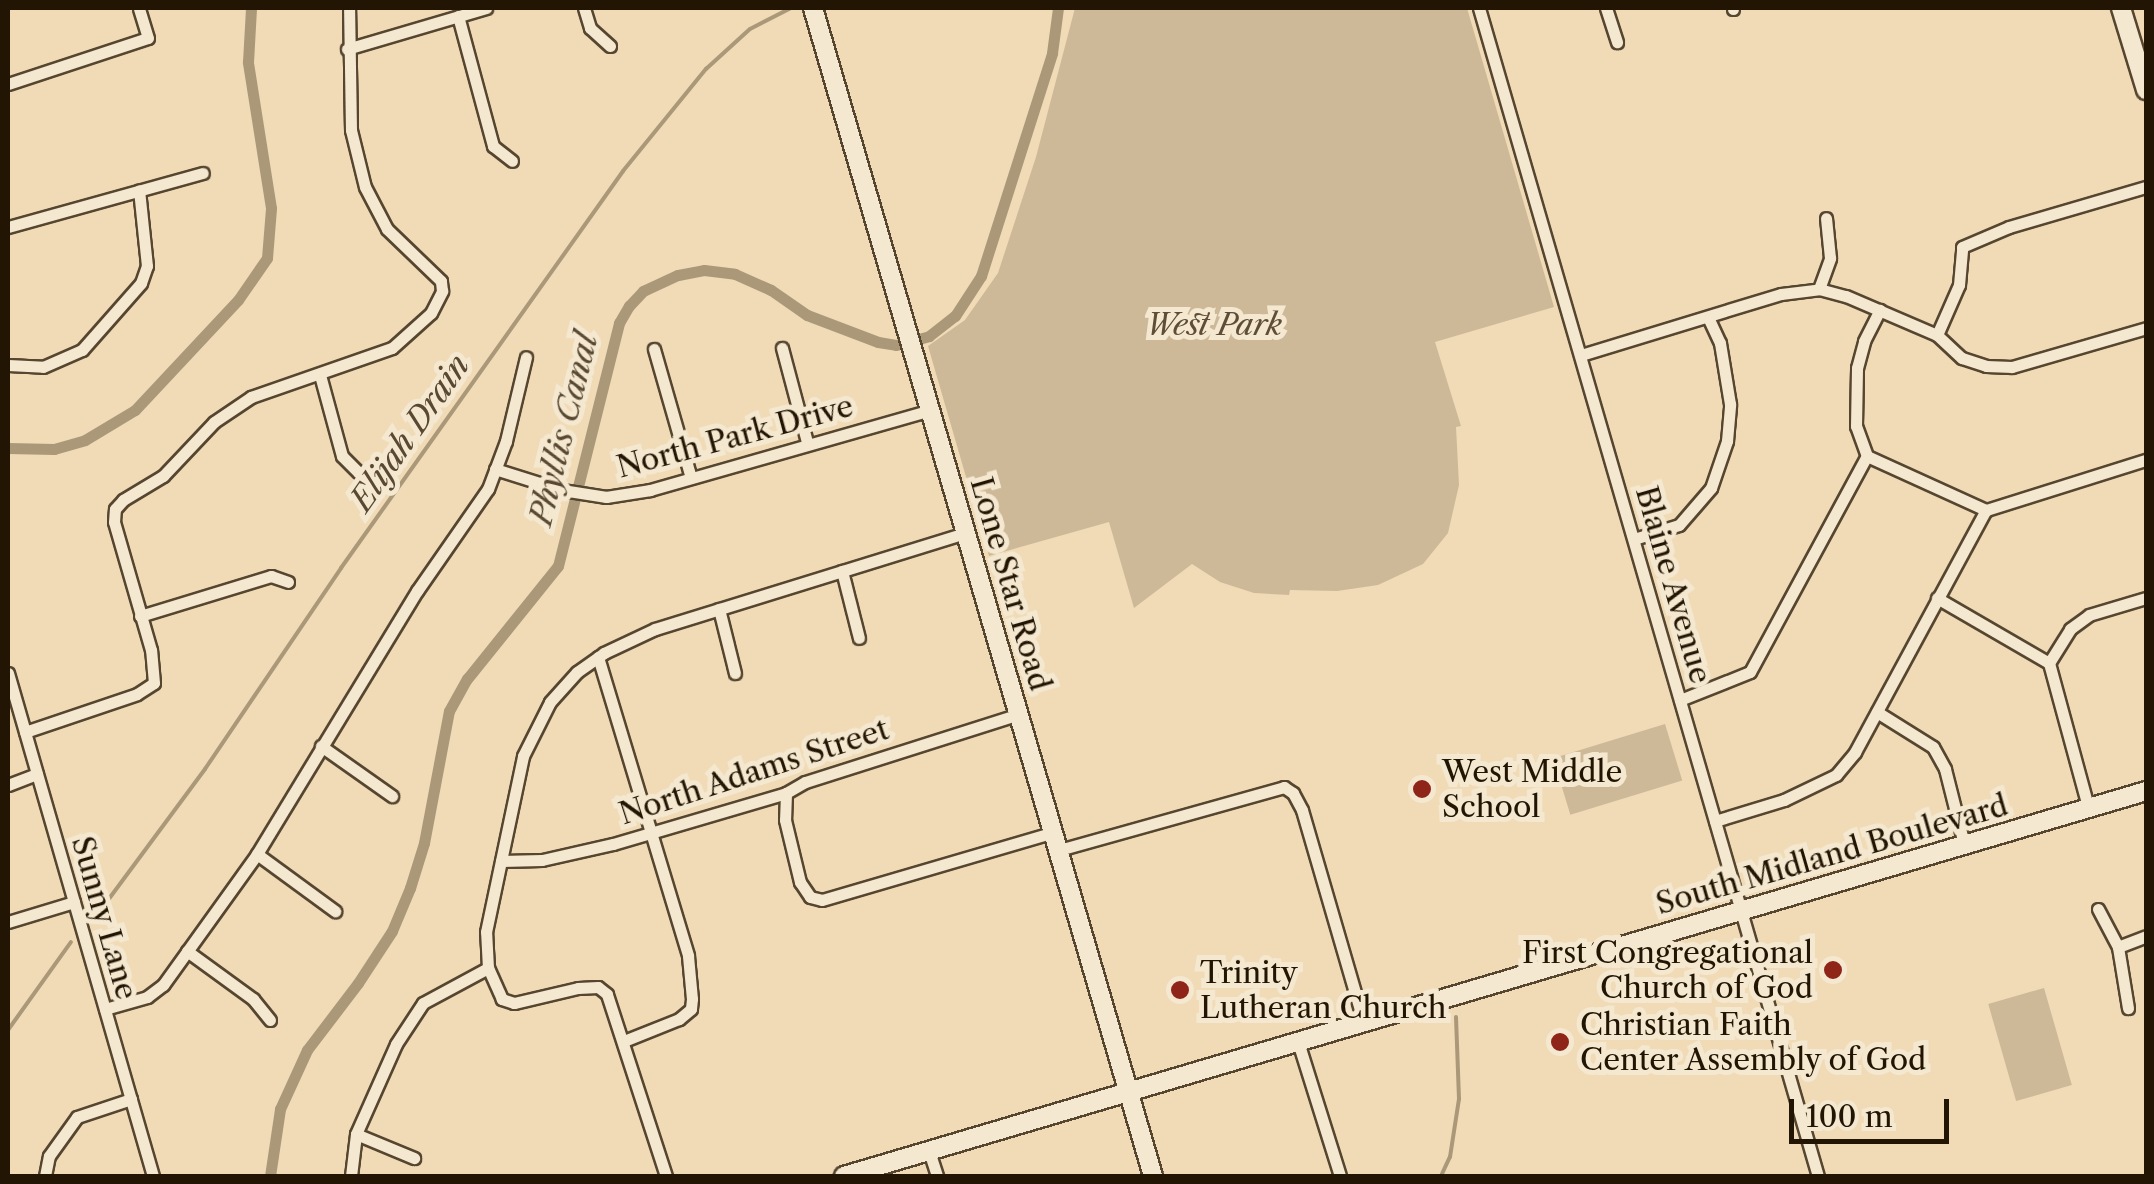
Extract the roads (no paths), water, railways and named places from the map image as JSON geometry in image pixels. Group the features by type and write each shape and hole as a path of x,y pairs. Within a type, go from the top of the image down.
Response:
{"main road":[{"name":"Lone Star Road","path":"812,8 1153,1176"},
{"path":"2121,8 2146,90"},
{"name":"South Midland Boulevard","path":"844,1176 1298,1046 1741,909 2146,791"}],"street":[{"path":"8,84 148,38 139,8"},
{"path":"24,732 137,694 154,684 155,671 114,522 115,510 164,476 231,409 392,348 432,314 442,291 441,281 387,229 366,187 351,130 349,8"},
{"path":"347,48 486,8"},
{"path":"584,8 590,28 610,46"},
{"name":"Blaine Avenue","path":"1479,8 1818,1176"},
{"path":"1606,8 1617,42"},
{"path":"458,16 493,146 512,161"},
{"path":"8,227 202,172"},
{"path":"1938,335 1959,285 1962,246 2009,227 2146,188"},
{"path":"8,364 43,367 82,350 141,284 147,266 138,190"},
{"path":"1819,290 1830,258 1826,218"},
{"path":"1580,355 1710,319 1780,294 1819,290 1938,335 1962,358 1986,366 2012,367 2146,328"},
{"path":"1880,310 1864,341 1857,368 1856,426 1867,456 1986,510 2146,460"},
{"path":"1634,538 1679,525 1711,488 1727,442 1730,404 1720,343 1710,319"},
{"path":"782,348 807,442"},
{"path":"654,349 691,478"},
{"path":"104,1009 147,997 163,986 257,854 417,591 488,489 526,357"},
{"path":"320,375 342,456 358,472"},
{"name":"North Park Drive","path":"495,469 568,491 606,497 650,490 807,442 930,410"},
{"path":"1680,700 1750,672 1867,456"},
{"path":"1716,821 1784,800 1836,775 1877,712 1986,510"},
{"path":"666,1176 614,1008 598,987 514,1003 502,999 488,968 486,932 523,756 550,702 598,657 655,629 966,533"},
{"path":"842,571 859,638"},
{"path":"140,616 271,576 288,582"},
{"path":"1937,598 2049,664 2088,807"},
{"path":"2049,664 2070,629 2089,615 2146,598"},
{"path":"719,609 735,673"},
{"path":"598,657 688,956 691,1009 679,1019 624,1041"},
{"name":"Sunny Lane","path":"8,672 153,1176"},
{"path":"1877,712 1933,748 1945,769 1964,844"},
{"name":"North Adams Street","path":"501,862 542,860 652,832 786,793 804,782 1020,714"},
{"path":"321,746 392,796"},
{"path":"8,785 37,774"},
{"path":"786,793 784,820 800,882 810,897 822,900 1279,786 1286,788 1302,810 1364,1024"},
{"path":"257,854 335,912"},
{"path":"8,922 74,902"},
{"path":"2098,909 2118,947 2128,1008"},
{"path":"2118,947 2146,936"},
{"path":"187,951 253,999 270,1020"},
{"path":"351,1176 356,1134 396,1044 423,1004 488,968"},
{"path":"1298,1046 1340,1176"},
{"path":"45,1176 49,1156 77,1117 130,1098"},
{"path":"356,1134 414,1158"},
{"path":"929,1151 936,1176"}],"waterway":[{"name":"Phyllis Canal","path":"8,448 54,449 85,440 135,410 238,300 267,258 271,208 248,62 251,8"},
{"name":"Elijah Drain","path":"97,915 205,769 341,568 623,171 706,69 750,29 791,8"},
{"name":"Phyllis Canal","path":"270,1176 280,1109 307,1050 392,931 410,888 424,843 449,711 467,679 558,566 619,323 629,306 643,291 678,275 704,270 735,274 771,290 807,315 878,342 896,345 929,336 955,316 981,276 1052,53 1058,8"},
{"name":"Elijah Drain","path":"8,1030 71,942"},
{"path":"1441,1176 1450,1157 1459,1099 1456,1017"}],"place":[{"name":"West Middle School","path":"1422,789"},
{"name":"First Congregational Church of God","path":"1833,970"},
{"name":"Trinity Lutheran Church","path":"1180,990"},
{"name":"Christian Faith Center Assembly of God","path":"1560,1042"}],"park label":[{"name":"West Park","path":"1214,325"}]}
